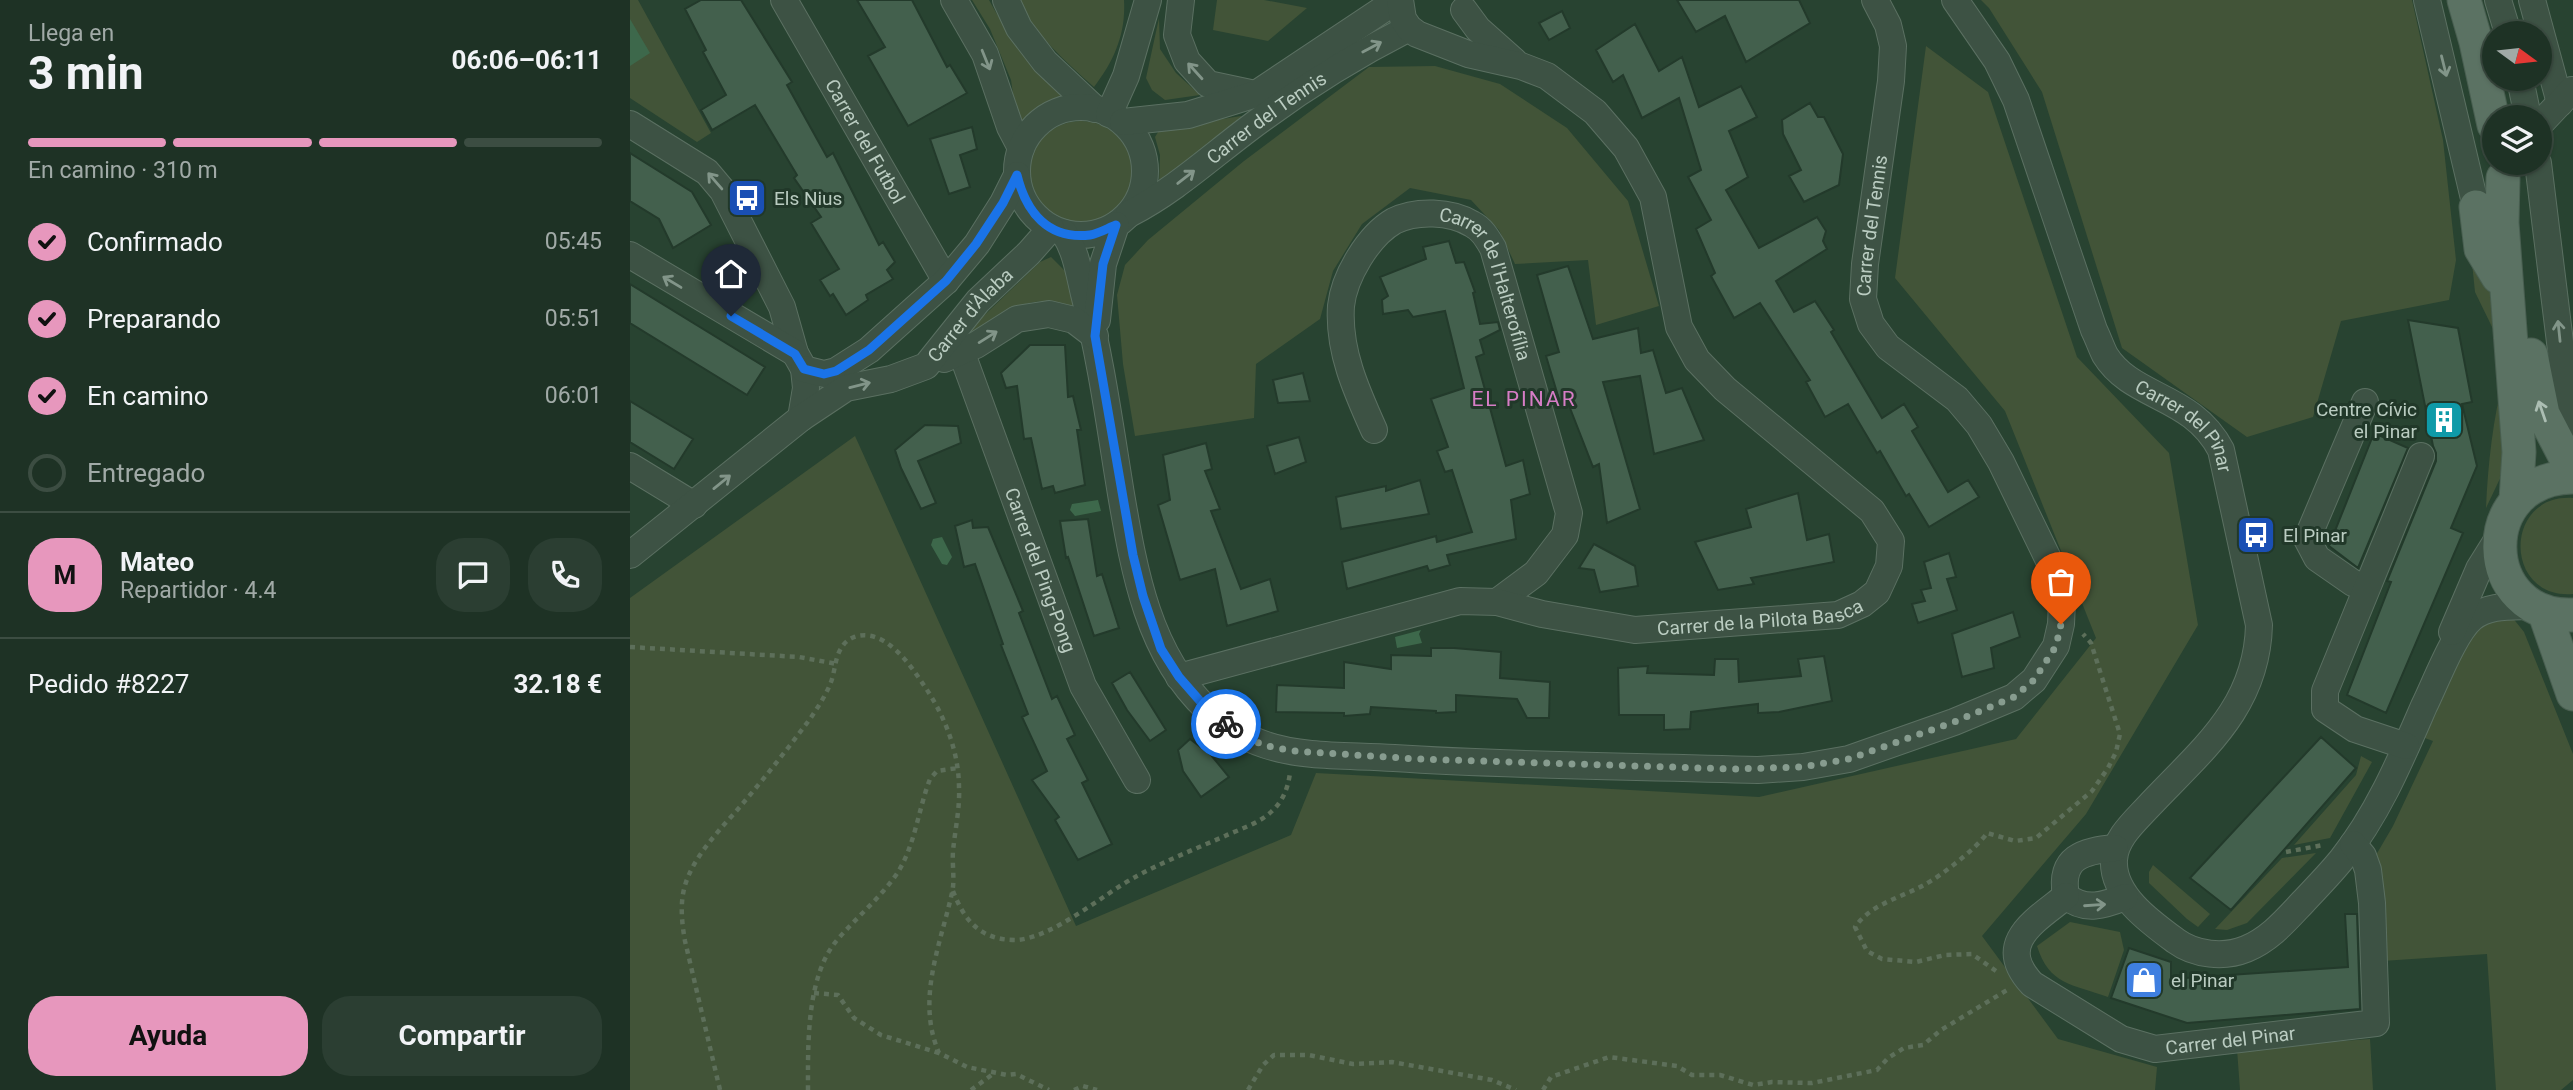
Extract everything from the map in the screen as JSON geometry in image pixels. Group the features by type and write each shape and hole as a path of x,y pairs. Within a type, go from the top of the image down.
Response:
{"main road":[{"path":"2464,0 2490,105"},
{"path":"2502,175 2506,291 2519,452 2516,500"},
{"path":"2503,175 2515,220 2538,397 2550,432 2573,474 2543,481 2516,500 2502,523 2499,537 2501,564 2513,588 2550,610 2573,694"},
{"path":"2476,207 2482,249 2506,291"}],"street":[{"name":"Carrer del Futbol","path":"784,0 946,281"},
{"path":"954,0 985,54 1010,127 1021,148"},
{"path":"1006,0 1019,28 1045,62 1136,138 1144,157 1145,177 1140,197 1122,220 1091,235 1058,231 1034,215 1023,197 1017,175"},
{"path":"1181,0 1177,35 1187,61 1208,84 1256,94"},
{"name":"Carrer del Tennis","path":"1109,115 1188,115 1256,94 1399,0 1400,9 1418,32"},
{"name":"Carrer del Tennis","path":"1058,231 1073,246 1095,336 1140,585 1161,649 1179,677 1207,709 1241,736 1267,746 1294,751 1417,759 1731,769 1802,767 1849,759 1954,722 2014,697 2034,680 2056,646 2062,602 2056,575 2001,462 1979,425 1957,399 1888,347 1871,324 1863,299 1865,264 1891,81 1893,46 1888,25 1875,0"},
{"name":"Carrer del Pinar","path":"1955,0 1997,61 2016,100 2094,330 2106,356 2132,381 2202,422 2221,450 2259,625 2259,646 2251,681 2225,725 2129,827 2116,848"},
{"path":"2427,0 2476,207"},
{"path":"2498,0 2504,21"},
{"path":"2532,0 2566,96 2552,111"},
{"path":"1109,115 1126,76 1148,1"},
{"name":"Carrer del Tennis","path":"1095,336 1103,264 1122,220 1160,198 1266,116 1363,51 1418,32 1443,36 1451,31 1457,26 1464,5"},
{"name":"Carrer de la Pilota Basca","path":"1464,5 1478,29 1499,50 1521,66"},
{"name":"Carrer de la Pilota Basca","path":"1179,677 1460,601 1497,602 1542,614 1635,630 1838,615 1862,604 1877,593 1889,566 1891,541 1872,511 1725,388 1697,360 1679,327 1653,198 1626,148 1595,112 1547,76 1521,66 1468,54 1418,32"},
{"path":"630,255 799,361 824,374 836,371 869,350 946,281 976,244 1003,203 1017,175 1021,148 1030,132 1059,111 1077,107 1109,115"},
{"path":"630,124 707,172 723,191 782,307 806,388 801,418"},
{"path":"2539,175 2573,447"},
{"name":"Carrer de l'Halterofília","path":"1374,430 1353,383 1341,339 1341,304 1350,274 1375,238 1394,222 1419,213 1449,215 1472,223 1484,232 1493,248 1569,513 1565,536 1536,573 1497,602"},
{"name":"Carrer d'Àlaba","path":"630,555 801,418 846,388 891,379 926,366 978,301 1029,253 1058,231"},
{"path":"926,366 976,345 1017,320 1049,314 1074,320 1095,336"},
{"name":"Carrer del Ping-Pong","path":"961,351 1083,685 1137,780"},
{"path":"2365,402 2307,539 2317,558 2353,583 2366,587"},
{"path":"2406,746 2355,729 2325,709 2325,691 2421,456"},
{"path":"630,466 694,505"},
{"path":"2441,670 2449,639 2475,579 2499,537"},
{"path":"2125,897 2106,904 2086,906 2073,902 2066,896 2066,875 2075,858 2083,853 2116,848 2115,875 2125,897 2177,942 2189,948 2213,954 2240,952 2274,932 2341,861 2353,844 2379,802 2441,670 2466,625 2478,614 2490,609 2550,610"},
{"name":"Carrer del Pinar","path":"2066,896 2028,926 2020,937 2016,950 2017,962 2021,972 2032,984 2121,1039 2155,1049 2376,1023 2372,903 2368,870 2353,844"}],"path":[{"path":"1998,972 1972,954 1945,955 1916,962 1882,959 1867,951 1855,928 1862,916 1927,884 1980,843 1987,833 2015,841 2036,838 2092,791 2108,768 2116,752 2120,734 2114,712 2091,643 2078,628 2061,624"},
{"path":"720,1090 685,941 682,919 684,887 700,857 817,709 831,682 840,648 851,638 864,635 891,646 908,663 938,708 958,768 960,790 952,864 953,890 933,964 929,995 929,1020 939,1053"},
{"path":"630,647 799,657 837,664"},
{"path":"953,890 962,913 981,932 1011,940 1025,939 1045,932 1136,876 1250,825 1272,812 1289,784 1294,751"},
{"path":"808,1090 808,1039 814,993 835,941 871,906 895,876 905,858 930,779 937,771 958,768"},
{"path":"2286,852 2324,845"},
{"path":"1543,1090 1551,1077 1609,1056 1677,1066 1692,1075 1720,1075 1754,1085 1772,1082 1812,1083 1877,1070 1888,1058 1904,1048 1923,1045 1971,1011 2005,992 2014,982"},
{"path":"814,993 838,995 854,1018 881,1035 939,1053 967,1067 993,1073 1016,1074 1049,1090"},
{"path":"1248,1090 1263,1065 1275,1055 1309,1055 1353,1064 1392,1062 1492,1080 1516,1090"},
{"path":"971,1090 993,1073"},
{"path":"1074,1090 1083,1086 1097,1090"}],"shaded area":[{"path":"630,0 638,0 711,133 697,142 630,98"},
{"path":"972,0 989,0 1022,52 1064,98 1022,129 1018,128 1011,80 990,29"},
{"path":"1014,0 1124,0 1121,36 1107,67 1094,87 1051,46"},
{"path":"1217,0 1264,0 1307,8 1268,41 1213,30"},
{"path":"1981,0 2412,0 2443,140 2456,260 2449,300 2341,321 2313,417 2247,437 2122,348 2042,92 1989,8"},
{"path":"1159,18 1160,49 1176,73 1200,95 1165,100 1152,90 1146,78"},
{"path":"630,19 650,53 630,66"},
{"path":"1926,46 1988,92 2077,357 2169,453 2198,625 2086,814 1982,936 2058,1039 2157,1067 2155,1090 630,1090 630,598 855,436 1076,926 1291,835 1316,773 1759,797 2016,739 2096,638 2005,411 1895,278"},
{"path":"1435,66 1500,84 1567,128 1628,201 1659,306 1596,325 1588,260 1515,264 1499,230 1471,200 1410,188 1362,224 1333,271 1320,319 1256,364 1254,418 1135,436 1123,364 1117,295 1125,265 1148,240 1244,161 1369,67"},
{"path":"1241,116 1243,124 1159,188 1160,155 1155,137 1160,129"},
{"path":"1081,121 1101,125 1118,136 1129,153 1133,173 1129,193 1118,210 1101,221 1081,225 1061,221 1044,210 1033,193 1029,173 1033,153 1044,136 1061,125"},
{"path":"2470,243 2499,307 2494,331 2475,292"},
{"path":"1051,257 1073,279 1080,311 1063,304 1035,302 1010,310 971,335 970,329 1040,262"},
{"path":"2504,376 2505,468 2486,508 2492,441"},
{"path":"2573,498 2573,594 2550,591 2534,581 2524,565 2520,546 2524,528 2534,512 2550,501"},
{"path":"1098,500 1101,511 1075,516 1070,510 1072,504"},
{"path":"942,537 952,557 947,565 942,564 931,545 933,539"},
{"path":"2512,617 2524,632 2573,754 2573,1080 2561,1090 2496,1090 2487,954 2382,961 2376,855 2393,826 2433,741 2422,737 2474,625"},
{"path":"1421,630 1419,634 1422,643 1397,648 1395,637"},
{"path":"2361,756 2372,762 2330,838 2294,845 2356,775"},
{"path":"2316,853 2247,923 2227,930 2215,929 2282,858"},
{"path":"2153,865 2210,914 2198,927 2149,883 2149,872"},
{"path":"2070,922 2120,932 2124,950 2108,997 2055,976 2042,959 2037,946"},
{"path":"2370,1039 2373,1090 2240,1090 2237,1049"}],"building":[{"path":"701,0 741,0 792,82 787,85 827,157 833,153 879,245 883,242 895,262 887,270 893,279 866,295 868,300 846,315 820,280 839,269 811,223 821,217 794,178 797,175 755,105 712,130 701,110 726,95 703,52 706,50 685,9"},
{"path":"857,0 912,0 947,67 950,65 967,93 908,126 868,56 885,47"},
{"path":"1677,0 1799,0 1810,23 1746,62 1725,16 1696,32"},
{"path":"1562,11 1570,28 1549,40 1539,23"},
{"path":"1635,24 1659,71 1682,57 1699,107 1741,86 1757,117 1729,131 1748,177 1726,190 1759,248 1817,217 1826,231 1823,241 1827,249 1776,281 1794,312 1815,301 1882,418 1904,404 1918,427 1912,431 1948,492 1968,480 1979,497 1929,527 1909,494 1906,496 1880,451 1877,453 1848,404 1825,417 1806,382 1810,380 1760,303 1734,318 1711,276 1715,273 1696,229 1711,220 1688,177 1701,170 1679,98 1642,118 1623,75 1613,82 1596,50"},
{"path":"1810,103 1818,117 1824,117 1843,154 1839,185 1804,202 1789,176 1801,170 1783,134 1782,120"},
{"path":"972,127 977,149 960,155 970,187 949,194 930,139"},
{"path":"630,153 692,192 711,225 673,248 659,219 630,201"},
{"path":"1449,241 1456,263 1464,262 1475,292 1473,293 1480,324 1498,322 1500,330 1480,340 1484,354 1476,357 1506,466 1523,460 1530,494 1511,500 1516,539 1447,555 1450,565 1429,571 1427,566 1347,589 1342,562 1436,536 1437,542 1472,532 1452,470 1445,472 1437,451 1448,447 1431,399 1464,388 1445,311 1413,317 1408,310 1383,314 1382,300 1388,296 1380,277 1426,259 1423,247"},
{"path":"1568,266 1593,339 1638,328 1641,353 1653,350 1666,393 1682,388 1704,440 1654,454 1640,376 1603,382 1640,509 1607,523 1599,464 1593,467 1568,403 1561,406 1546,356 1559,352 1537,275"},
{"path":"630,284 765,367 747,395 630,323"},
{"path":"2408,320 2458,328 2472,402 2462,404 2477,466 2451,528 2463,533 2386,713 2347,695 2391,582 2387,581 2436,461"},
{"path":"1030,345 1065,345 1068,397 1073,396 1081,430 1077,430 1085,485 1055,493 1053,486 1042,489 1031,438 1024,439 1017,386 1006,388 1001,373"},
{"path":"1303,373 1310,401 1278,403 1273,380"},
{"path":"630,401 693,439 674,469 630,442"},
{"path":"925,425 958,426 961,443 918,461 936,503 921,509 895,450"},
{"path":"2374,433 2408,448 2358,568 2329,546"},
{"path":"1299,437 1306,462 1275,474 1267,446"},
{"path":"1206,443 1212,469 1205,471 1220,509 1211,511 1241,589 1270,579 1278,611 1227,626 1215,569 1180,580 1158,505 1170,500 1163,455"},
{"path":"1420,480 1429,514 1341,529 1336,497 1386,486 1386,491"},
{"path":"1798,493 1807,540 1829,534 1834,562 1751,578 1754,584 1718,590 1695,542 1751,527 1746,509"},
{"path":"1088,519 1097,576 1102,574 1119,628 1094,636 1068,557 1066,558 1060,521"},
{"path":"972,520 973,528 988,527 1023,611 1019,613 1052,699 1057,696 1075,735 1067,739 1088,780 1082,783 1112,844 1078,860 1055,820 1059,817 1032,780 1047,771 1022,717 1028,714 1001,645 1003,644 975,564 964,567 955,526"},
{"path":"1594,544 1635,566 1638,586 1600,592 1594,570 1579,568"},
{"path":"1949,553 1956,577 1947,579 1957,610 1918,623 1912,604 1925,601 1921,590 1931,588 1924,562"},
{"path":"2013,612 2020,637 1991,648 1994,668 1962,677 1952,634"},
{"path":"1431,648 1501,652 1500,678 1550,682 1549,718 1527,718 1517,699 1456,695 1456,712 1436,713 1371,707 1370,714 1344,716 1344,713 1276,712 1277,685 1344,688 1344,662 1391,669 1391,655 1431,656"},
{"path":"1824,656 1832,701 1779,712 1758,713 1758,704 1691,712 1690,729 1664,730 1664,715 1619,715 1618,668 1648,666 1647,673 1714,675 1715,659 1738,659 1739,682 1801,676 1798,659"},
{"path":"1130,672 1166,730 1150,741 1127,710 1112,683"},
{"path":"2321,737 2356,768 2231,910 2190,878"},
{"path":"1190,739 1211,755 1229,777 1201,797 1183,771 1178,750"},
{"path":"2345,914 2357,914 2360,1009 2187,1023 2111,998 2129,948 2171,962 2171,979 2348,967"}],"way so far":[{"path":"1226,724 1241,736 1267,746 1294,751 1417,759 1758,770 1802,767 1849,759 1954,722 2014,697 2034,680 2056,646 2061,624"}],"place":[{"name":"Els Nius","path":"747,198"},
{"name":"Centre Cívic el Pinar","path":"2444,420"},
{"name":"El Pinar","path":"2256,535"},
{"name":"el Pinar","path":"2144,980"}],"district":[{"name":"EL PINAR","path":"1524,399"}],"route":[{"path":"731,316 795,354 804,369 824,374 836,371 869,350 946,281 976,244 1003,203 1017,175 1023,197 1034,215 1052,228 1064,233 1091,235 1116,225 1103,264 1095,336 1133,555 1143,596 1161,649 1179,677 1207,709 1226,724"}]}
